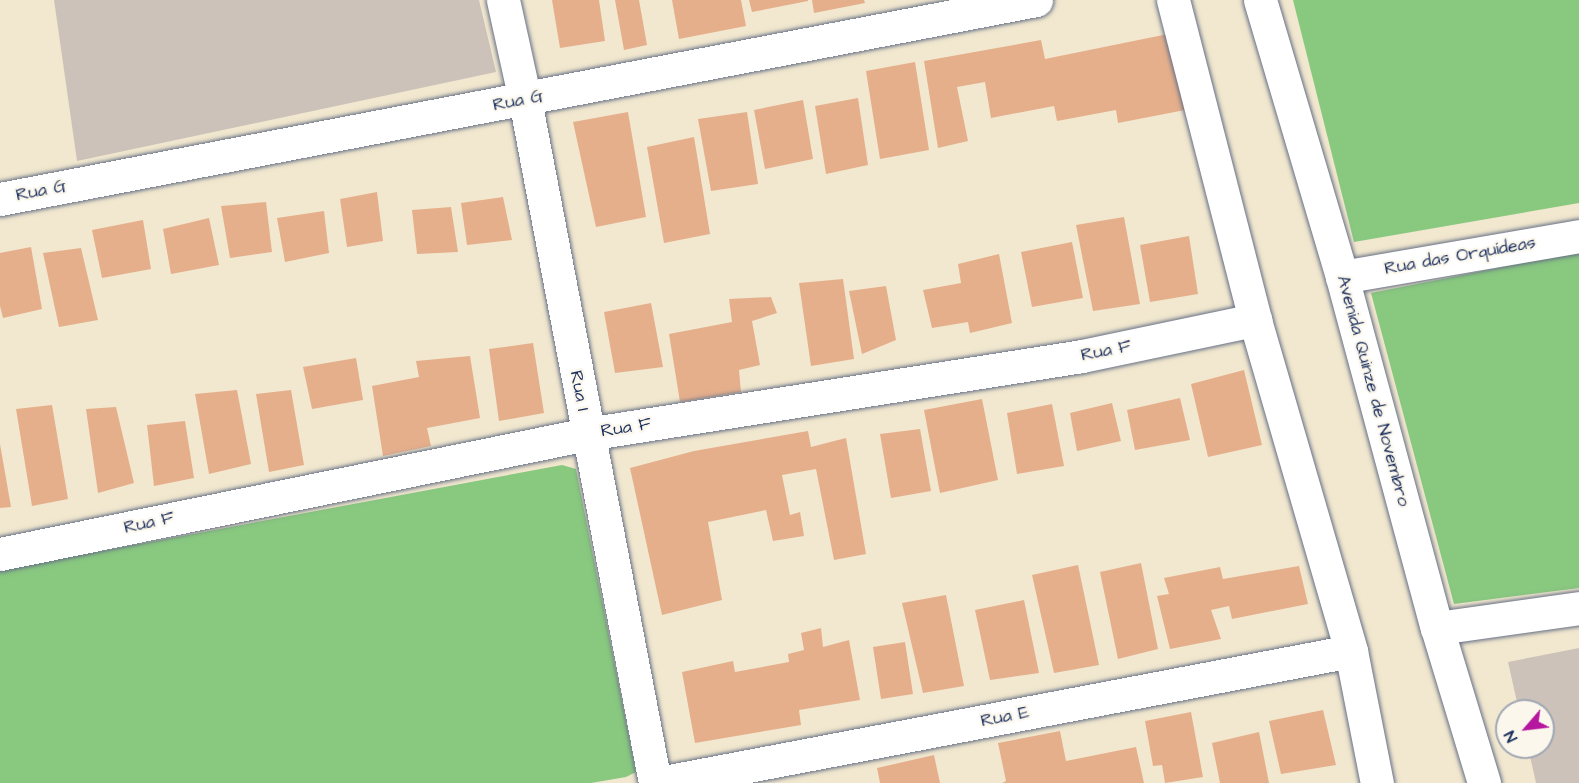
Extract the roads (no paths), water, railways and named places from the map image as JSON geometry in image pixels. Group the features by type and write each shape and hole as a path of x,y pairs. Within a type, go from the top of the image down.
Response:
{"street":[{"name":"Rua I","path":"503,0 525,100 587,434 657,783"},
{"name":"Rua G","path":"0,199 525,100 1036,0"},
{"path":"1173,0 1255,320 1351,651 1377,783"},
{"name":"Avenida Quinze de Novembro","path":"1260,0 1342,277 1437,628 1484,783"},
{"name":"Rua das Orquídeas","path":"1342,277 1579,236"},
{"name":"Rua F","path":"0,554 587,434 1082,356 1255,320"},
{"path":"1437,628 1579,608"},
{"name":"Rua E","path":"657,783 1351,651"}]}
